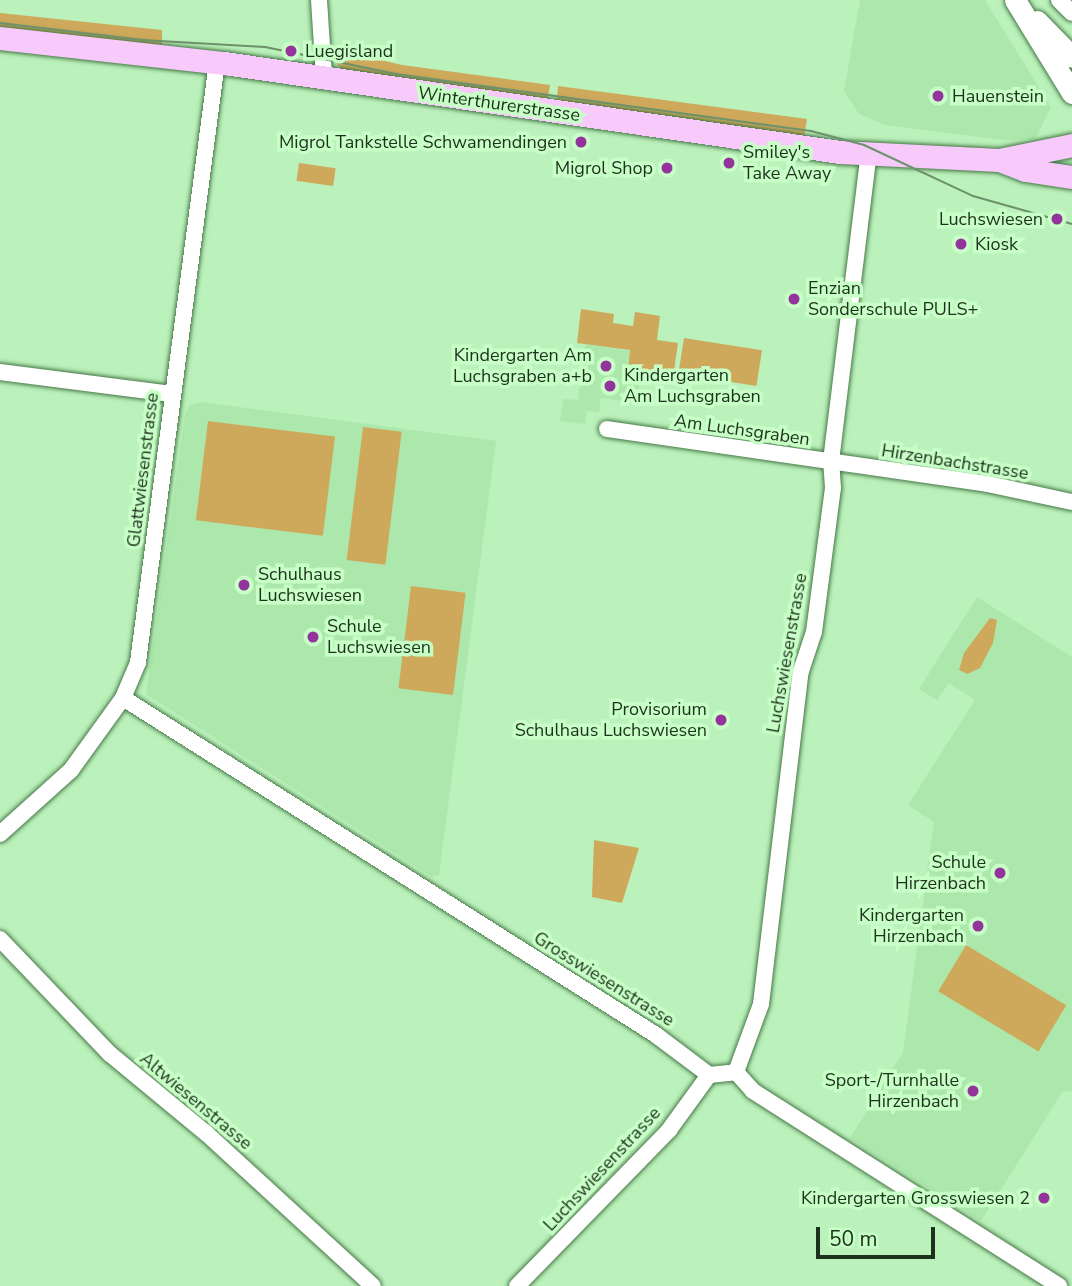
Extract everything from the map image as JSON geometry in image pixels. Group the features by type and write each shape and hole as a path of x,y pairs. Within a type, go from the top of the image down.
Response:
{"main road":[{"path":"1015,0 1072,57"},
{"path":"1015,0 1072,93"},
{"name":"Winterthurerstrasse","path":"0,38 217,62 554,113 869,153 999,160 1072,145"},
{"name":"Winterthurerstrasse","path":"999,160 1025,170 1072,177"}],"street":[{"path":"319,0 324,77"},
{"path":"1059,0 1072,13"},
{"name":"Glattwiesenstrasse","path":"0,834 71,770 123,698 143,637 172,394 217,62"},
{"name":"Luchswiesenstrasse","path":"736,1072 761,1004 801,671 814,632 833,488 831,461 869,153"},
{"path":"0,372 172,394"},
{"name":"Am Luchsgraben","path":"607,429 831,461"},
{"name":"Hirzenbachstrasse","path":"831,461 1072,502"},
{"name":"Grosswiesenstrasse","path":"123,698 704,1070"},
{"name":"Altwiesenstrasse","path":"0,939 110,1054 206,1133 373,1286"},
{"path":"704,1070 736,1072 753,1091 1059,1286"},
{"name":"Luchswiesenstrasse","path":"517,1286 668,1130 704,1070"}],"shaded area":[{"path":"860,0 985,0 1051,107 1035,139 1003,140 885,125 859,114 844,91"},
{"path":"0,13 162,30 162,45 172,46 172,50 0,28"},
{"path":"333,49 402,65 550,85 547,103 344,71 337,64"},
{"path":"558,86 807,119 804,138 557,100"},
{"path":"299,163 336,168 333,186 296,181"},
{"path":"581,309 614,314 613,323 633,326 635,312 660,316 657,340 678,343 673,378 628,372 630,350 577,343"},
{"path":"684,338 762,350 756,386 678,374"},
{"name":"Kindergarten Am Luchsgraben","path":"585,344 631,351 628,371 641,373 637,402 601,398 599,412 587,411 585,424 560,421 563,399 578,400"},
{"name":"Schule Luchswiesen","path":"201,402 496,441 439,875 432,877 146,694 185,415 190,405"},
{"path":"208,421 335,437 323,536 196,520"},
{"path":"363,427 402,432 385,565 347,560"},
{"path":"411,586 466,593 453,695 398,688"},
{"name":"Schule Hirzenbach","path":"977,597 1072,657 1072,1092 1063,1091 981,1221 850,1138 903,1052 934,822 908,805 975,700 949,683 937,700 919,689"},
{"path":"990,618 997,620 993,643 980,668 967,674 959,670 964,653"},
{"path":"594,840 639,848 622,903 592,897"},
{"path":"966,945 1066,1005 1038,1052 938,991"}],"tram line":[{"path":"0,23 142,40 265,47 402,75 811,131 864,145 973,196 1072,224"}],"place":[{"name":"Luegisland","path":"291,51"},
{"name":"Hauenstein","path":"938,96"},
{"name":"Migrol Tankstelle Schwamendingen","path":"581,142"},
{"name":"Smiley's Take Away","path":"729,163"},
{"name":"Migrol Shop","path":"667,168"},
{"name":"Luchswiesen","path":"1057,219"},
{"name":"Kiosk","path":"961,244"},
{"name":"Enzian Sonderschule PULS+","path":"794,299"},
{"name":"Kindergarten Am Luchsgraben a+b","path":"606,366"},
{"name":"Kindergarten Am Luchsgraben","path":"610,386"},
{"name":"Schulhaus Luchswiesen","path":"244,585"},
{"name":"Schule Luchswiesen","path":"313,637"},
{"name":"Provisorium Schulhaus Luchswiesen","path":"721,720"},
{"name":"Schule Hirzenbach","path":"1000,873"},
{"name":"Kindergarten Hirzenbach","path":"978,926"},
{"name":"Sport-/Turnhalle Hirzenbach","path":"973,1091"},
{"name":"Kindergarten Grosswiesen 2","path":"1044,1198"}]}
